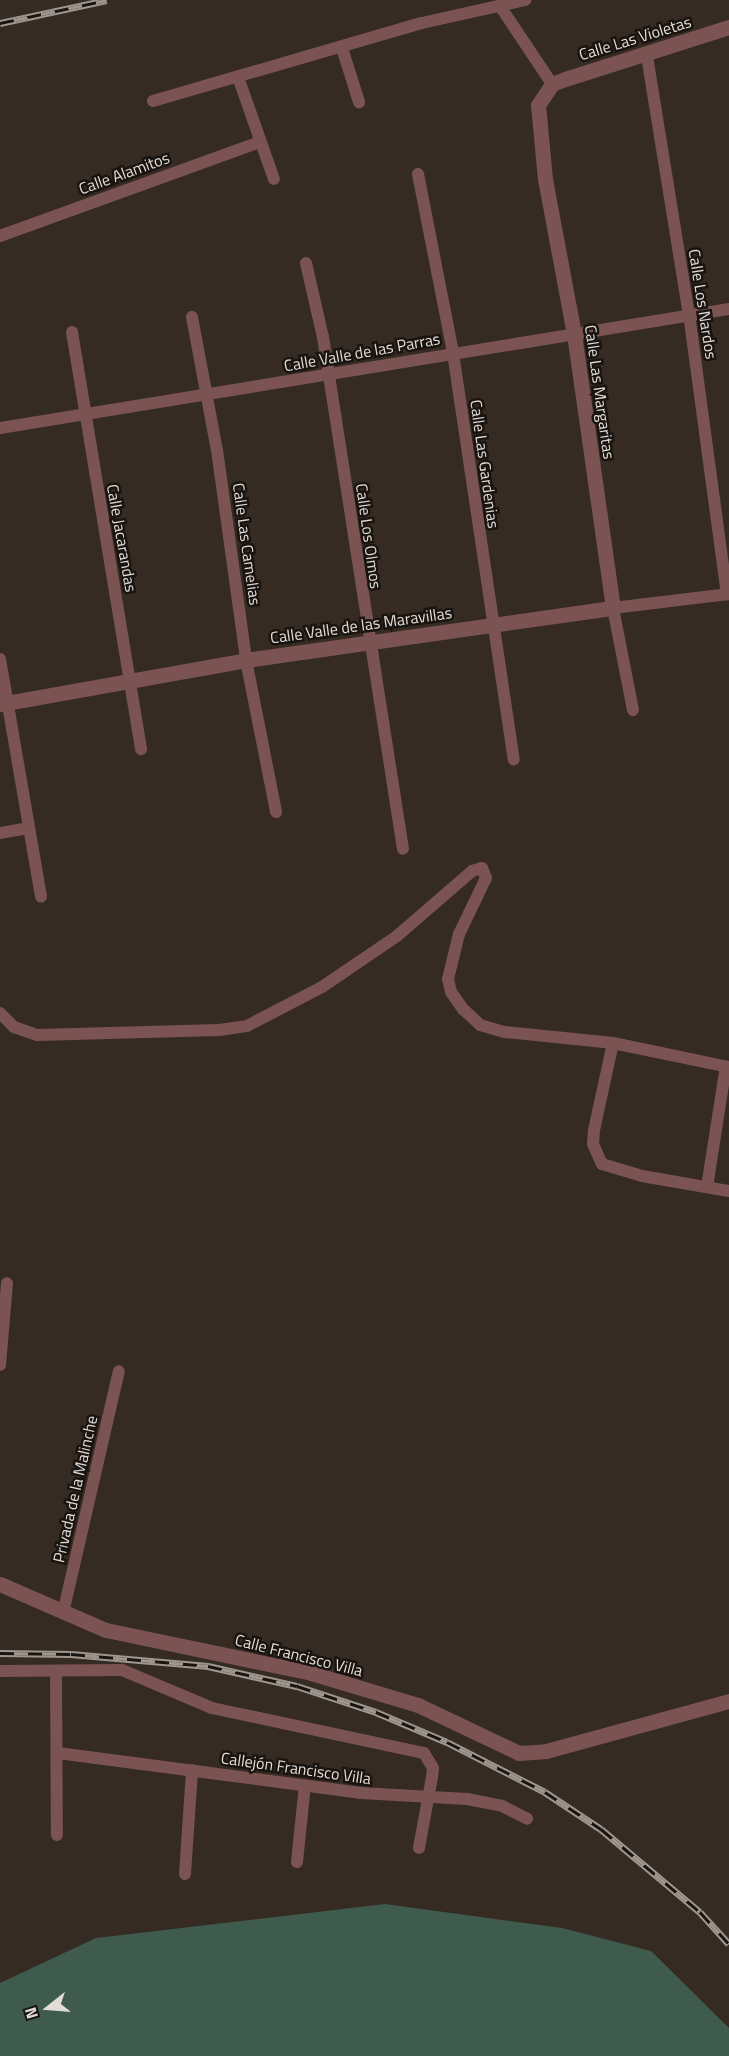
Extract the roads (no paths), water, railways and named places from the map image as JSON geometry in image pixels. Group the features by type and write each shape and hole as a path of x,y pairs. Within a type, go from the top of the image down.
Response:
{"street":[{"path":"153,101 422,23 525,0"},
{"path":"500,6 552,84"},
{"name":"Calle Las Violetas","path":"552,84 647,56 729,27"},
{"path":"342,48 359,102"},
{"name":"Calle Los Nardos","path":"647,56 689,314 728,594"},
{"path":"238,77 274,178"},
{"name":"Calle Las Margaritas","path":"552,84 538,105 537,128 574,334 614,608 633,710"},
{"name":"Calle Alamitos","path":"0,236 260,142"},
{"name":"Calle Las Gardenias","path":"418,174 453,353 491,624 514,759"},
{"name":"Calle Los Olmos","path":"306,263 329,375 368,642 403,849"},
{"name":"Calle Valle de las Parras","path":"0,428 83,412 329,375 729,309"},
{"name":"Calle Las Camelias","path":"192,317 206,394 246,660 276,812"},
{"name":"Calle Jacarandas","path":"72,332 83,412 141,749"},
{"name":"Calle Valle de las Maravillas","path":"3,704 246,660 491,624 728,594"},
{"path":"0,659 3,704 41,896"},
{"path":"0,833 28,828"},
{"path":"0,1013 14,1027 37,1035 219,1030 247,1026 322,987 397,936 472,871 482,868 486,878 459,934 448,979 451,992 463,1010 480,1025 505,1032 613,1043 728,1066 707,1187"},
{"path":"613,1043 593,1144 602,1164 616,1170 729,1191"},
{"path":"0,1365 7,1283"},
{"name":"Privada de la Malinche","path":"63,1613 119,1371"},
{"name":"Calle Francisco Villa","path":"0,1584 106,1630 311,1673 418,1705 519,1753 546,1751 729,1701"},
{"path":"0,1671 122,1670 212,1708 410,1748 424,1753 433,1768 419,1848"},
{"path":"56,1671 57,1835"},
{"name":"Callejón Francisco Villa","path":"58,1754 388,1796 486,1802 527,1819"},
{"path":"185,1874 192,1770"},
{"path":"297,1862 305,1785"}],"railway":[{"path":"0,23 107,0"},
{"path":"0,1653 71,1654 208,1666 297,1686 376,1712 447,1742 545,1792 601,1829 700,1912 729,1944"}]}
